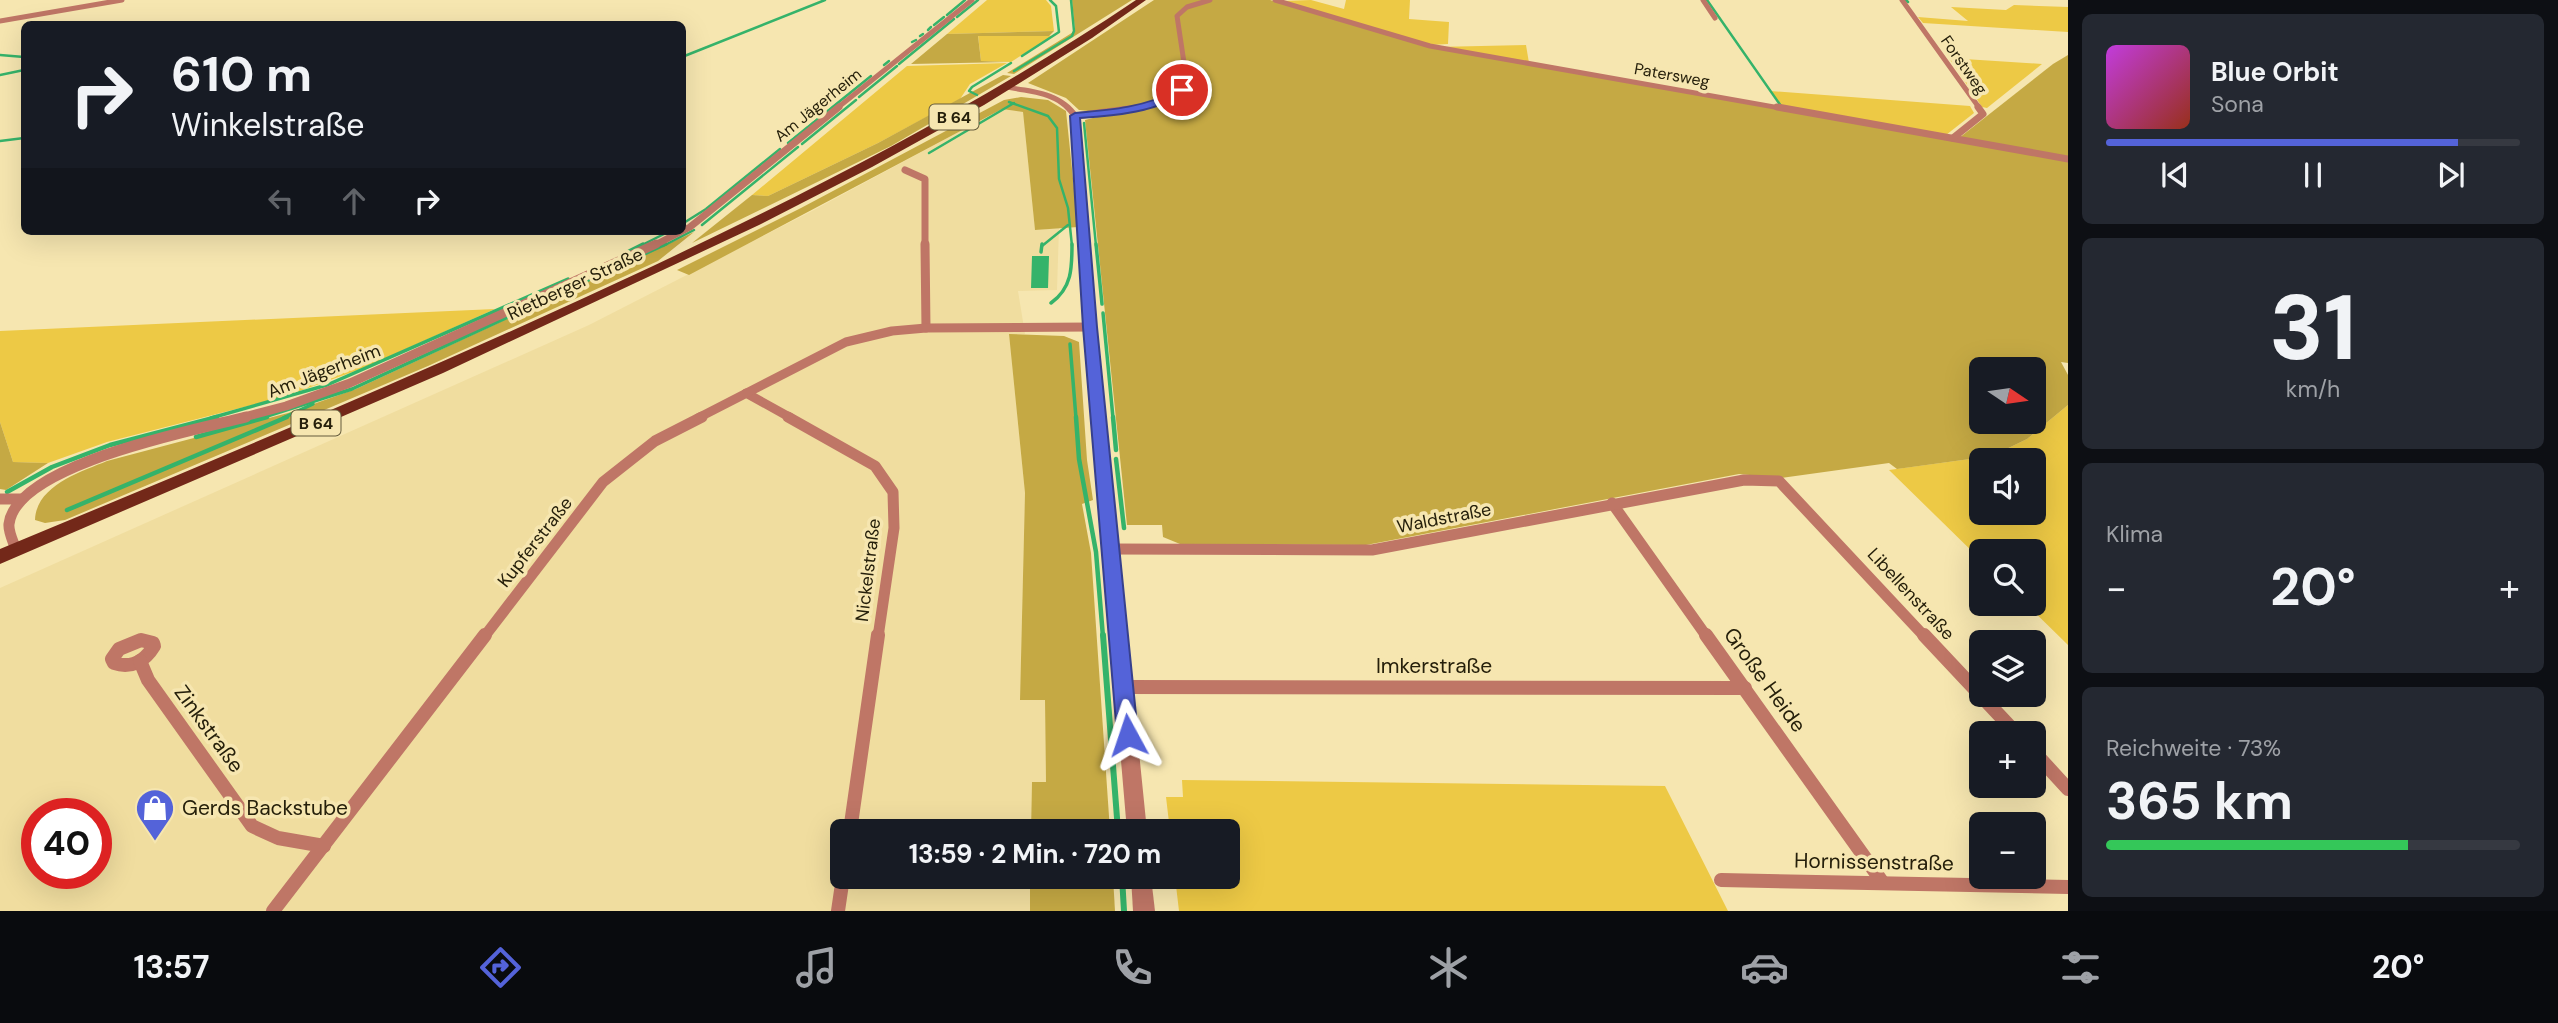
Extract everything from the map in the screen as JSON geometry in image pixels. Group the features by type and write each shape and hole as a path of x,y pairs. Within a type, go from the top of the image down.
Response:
{"main road":[{"name":"Rietberger Straße","path":"8,553 404,385 698,250 865,166 1007,87 1142,0"}],"street":[{"path":"0,21 122,0"},
{"name":"Am Jägerheim","path":"686,228 703,218 972,0"},
{"path":"1075,116 1119,112 1180,93 1186,79 1177,16 1187,7 1210,0"},
{"name":"Patersweg","path":"1275,0 1430,46 2068,159"},
{"path":"1703,0 1715,18"},
{"name":"Forstweg","path":"1902,0 1983,114 1953,138"},
{"path":"1007,87 1059,100 1073,110 1075,116 1090,327 1136,819"},
{"path":"905,170 925,179 926,328"},
{"name":"Am Jägerheim","path":"22,499 57,474 104,455 286,406 351,383 674,235"},
{"name":"Kupferstraße","path":"273,911 603,482 655,441 846,342 892,331 926,328 1090,327"},
{"name":"Nickelstraße","path":"746,393 875,466 893,492 894,528 852,819"},
{"name":"Waldstraße","path":"1112,549 1372,550 1744,480 1779,481"},
{"name":"Libellenstraße","path":"1779,481 2005,721"},
{"path":"0,499 22,499 8,526 8,553"},
{"name":"Große Heide","path":"1612,503 1883,883"},
{"name":"Zinkstraße","path":"140,661 148,680 252,826 278,839 324,846"},
{"name":"Imkerstraße","path":"1124,687 1745,688"},
{"path":"2046,765 2068,789"},
{"name":"Hornissenstraße","path":"1721,880 2068,887"},
{"path":"838,911 841,889"},
{"path":"1142,889 1144,911"}],"shaded area":[{"path":"987,0 1046,0 1051,6 1054,31 947,34"},
{"path":"1072,0 1132,0 1014,74 1007,73 1075,31"},
{"path":"1154,0 1270,0 1428,47 2068,161 2068,363 2061,362 2068,375 2068,405 2046,423 2046,357 1969,357 1969,434 2033,434 2027,439 2008,448 1969,448 1969,459 1897,469 1889,463 1781,478 1739,474 1366,545 1180,544 1163,537 1162,525 1127,525 1085,120 1097,117 1097,112 1079,110 1066,98 1028,83"},
{"path":"1311,0 1344,9 1346,0 1410,0 1409,19 1449,22 1448,44 1430,45 1283,1"},
{"path":"2014,5 2068,7 2068,32 1923,23 1918,17 1968,21 1951,7 2006,10"},
{"path":"1054,31 1049,36 978,36 981,61 1008,62 911,64 947,34"},
{"path":"978,35 1052,36 1011,62 981,61"},
{"path":"1526,45 1529,63 1436,47"},
{"path":"2068,55 2068,157 1959,138 2053,64"},
{"path":"1949,58 2042,64 1987,108 1982,107"},
{"path":"1007,63 970,84 960,99 878,143 768,196 752,195 907,66"},
{"path":"1003,75 1011,76 891,146 692,243 752,195 768,196 878,143"},
{"path":"1770,91 1970,106 1974,113 1946,135 1781,106"},
{"path":"1021,97 1048,100 1066,111 1078,227 1035,230 1023,112 1002,109 689,275 677,270 801,208 1004,100"},
{"path":"1001,109 1023,112 1035,230 1059,228 1057,290 1018,291 1025,334 1009,334 1025,493 1020,699 1045,700 1046,782 1032,782 1031,819 830,819 830,889 1030,889 1030,911 0,911 0,588 589,325 812,211"},
{"path":"694,232 658,261 428,366 65,520 45,523 35,520 37,508 51,489 84,470 107,461 288,413 356,389"},
{"path":"1032,256 1049,256 1048,288 1031,288"},
{"path":"495,309 361,369 280,398 107,442 48,463 13,462 0,422 0,331"},
{"path":"1009,334 1064,336 1079,342 1087,460 1093,500 1082,504 1091,553 1109,819 1031,819 1032,782 1046,782 1045,700 1020,700 1025,493"},
{"path":"2068,405 2068,645 2038,616 2046,616 2046,539 1969,539 1969,548 1889,470 1969,459 1969,525 2046,525 2046,448 2008,448 2033,434 2046,434 2046,423"},
{"path":"0,422 13,462 48,463 6,490 0,489"},
{"path":"1182,780 1665,786 1728,911 1179,911 1176,889 1240,889 1240,819 1169,819 1166,797 1183,797"},
{"path":"1030,889 1114,889 1115,911 1030,911"}],"waterway":[{"path":"686,55 825,0"},
{"path":"947,15 965,0"},
{"path":"957,17 978,0"},
{"path":"1022,56 1059,32 1056,6 1050,0"},
{"path":"1014,71 1072,36 1074,31 1071,0"},
{"path":"1707,0 1781,106"},
{"path":"934,25 944,17"},
{"path":"899,64 954,19"},
{"path":"928,30 931,27"},
{"path":"912,42 916,40"},
{"path":"0,55 21,57"},
{"path":"884,65 889,61"},
{"path":"977,95 969,91 972,87 1011,63"},
{"path":"859,97 897,66"},
{"path":"0,75 21,71"},
{"path":"788,143 871,76"},
{"path":"802,144 856,100"},
{"path":"1009,102 1013,103"},
{"path":"929,153 1013,103"},
{"path":"1013,103 1048,116 1057,128 1059,179 1068,208 1072,245"},
{"path":"1084,123 1096,246"},
{"path":"0,141 21,138"},
{"path":"702,225 798,147"},
{"path":"686,222 706,209 780,149"},
{"path":"1042,246 1068,225"},
{"path":"686,234 694,230"},
{"path":"640,246 662,235"},
{"path":"663,246 684,235"},
{"path":"621,255 643,244"},
{"path":"261,418 352,389 666,244"},
{"path":"1041,252 1042,244"},
{"path":"1096,244 1102,304"},
{"path":"1051,303 1067,284 1072,245"},
{"path":"211,418 327,385 568,279"},
{"path":"1103,313 1113,418"},
{"path":"1070,344 1076,418"},
{"path":"283,418 313,404"},
{"path":"7,492 52,467 110,445 217,417"},
{"path":"196,437 267,417"},
{"path":"67,510 287,417"},
{"path":"1076,417 1079,459 1096,552 1103,637"},
{"path":"1113,417 1116,450"},
{"path":"1116,459 1124,528"},
{"path":"1103,635 1117,819"},
{"path":"1123,889 1124,911"}],"place":[{"name":"Gerds Backstube","path":"155,842"}],"route":[{"path":"1128,735 1090,327 1075,116 1119,112 1168,99 1182,90"}]}
